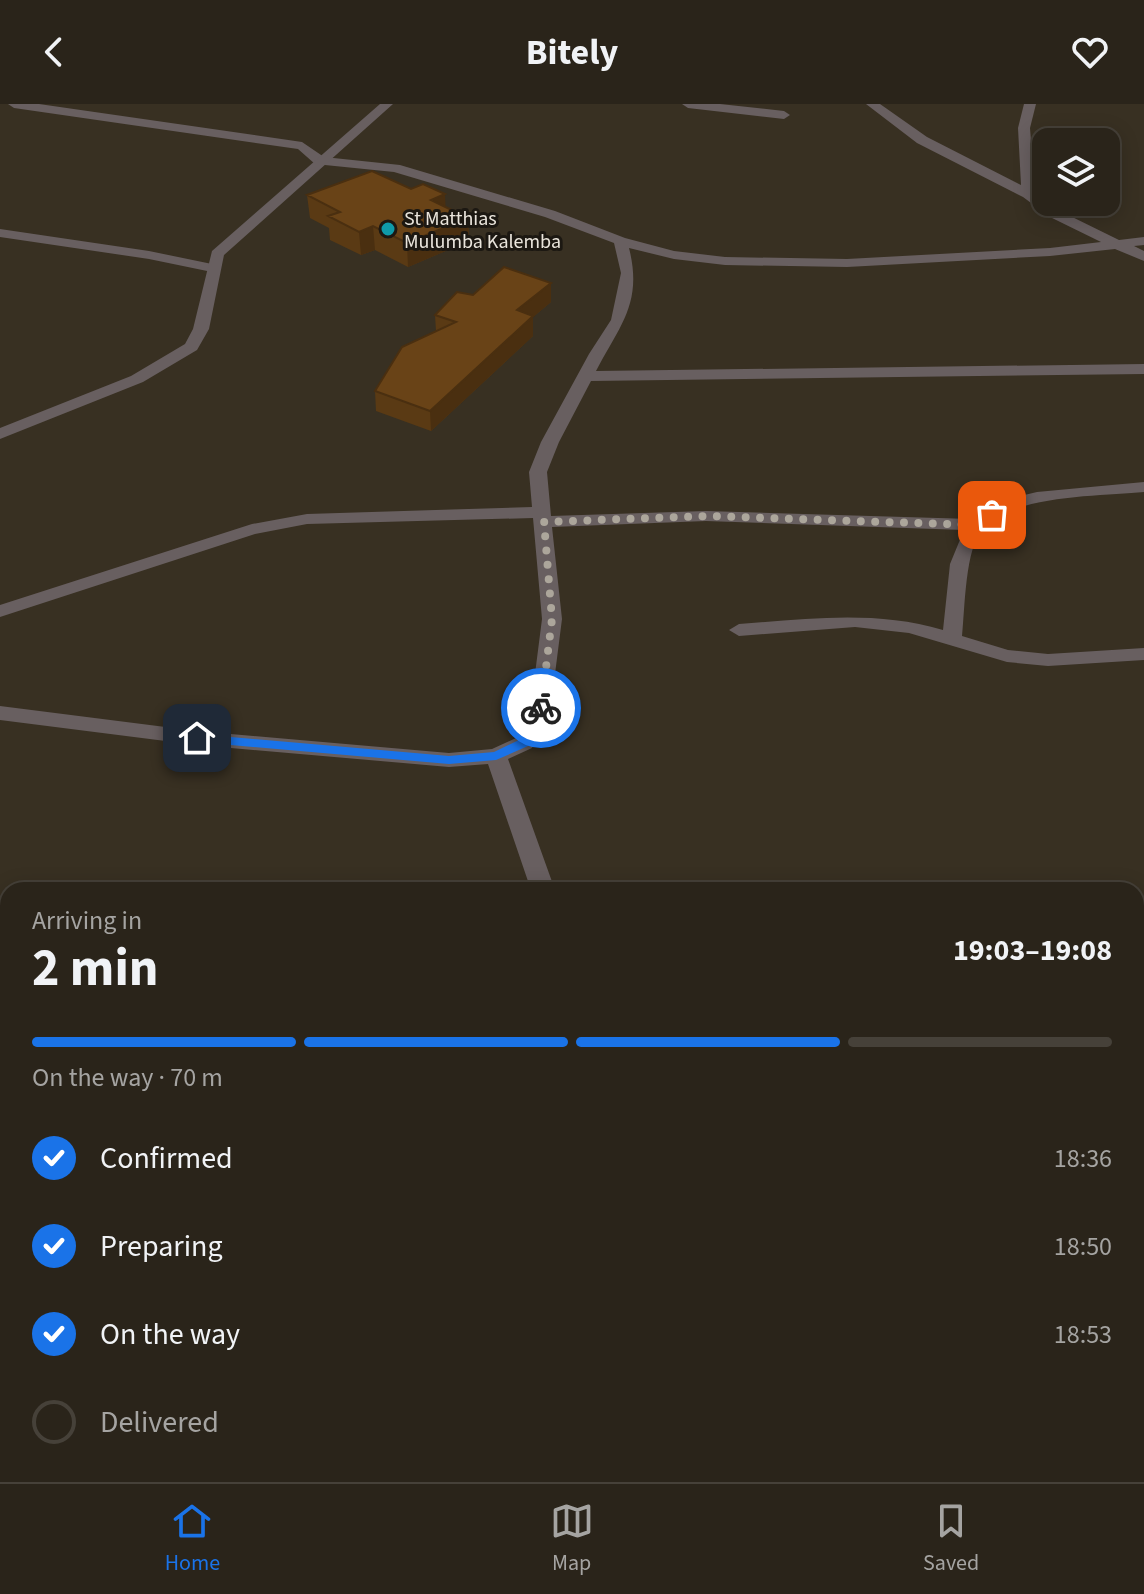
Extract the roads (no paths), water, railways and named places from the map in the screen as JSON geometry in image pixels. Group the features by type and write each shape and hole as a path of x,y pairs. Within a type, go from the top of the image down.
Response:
{"street":[{"path":"14,104 302,146 320,161 395,168 550,214 620,241 674,255 787,264 1050,252 1144,241"},
{"path":"0,434 137,379 191,347 201,329 217,254 387,104"},
{"path":"688,104 784,115"},
{"path":"872,104 922,140 1028,194 1055,214 1144,257"},
{"path":"1028,194 1024,128 1030,104"},
{"path":"0,233 149,255 212,268"},
{"path":"0,713 197,738 449,760 496,756 524,743 540,713 552,619 538,472 550,442 619,320 628,273 620,241"},
{"path":"586,376 1144,369"},
{"path":"0,611 221,538 307,519 706,516 975,525 1009,504 1037,497 1144,487"},
{"path":"952,639 959,564 975,525"},
{"path":"739,630 855,621 911,627 1007,656 1034,659 1144,654"},
{"path":"496,756 540,882"}],"place":[{"name":"St Matthias Mulumba Kalemba","path":"388,229"}]}
